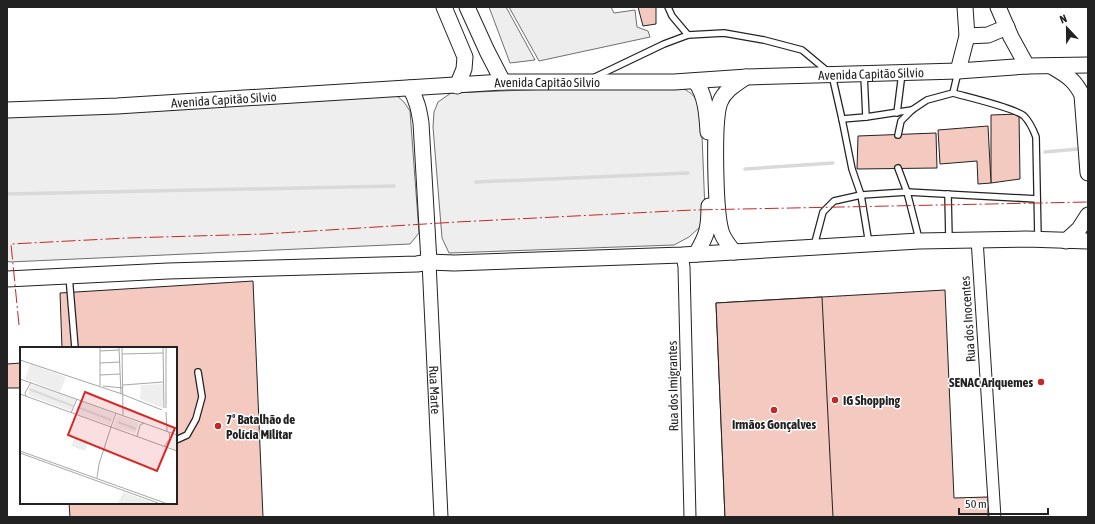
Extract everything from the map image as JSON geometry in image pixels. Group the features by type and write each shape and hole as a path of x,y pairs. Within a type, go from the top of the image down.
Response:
{"main road":[{"path":"444,7 465,57 464,70 457,86"},
{"path":"467,7 503,82"},
{"path":"958,71 967,36 965,7"},
{"path":"998,7 1027,66"},
{"path":"967,36 988,35 1007,27"},
{"name":"Avenida Capitão Silvio","path":"7,110 116,106 503,82 695,81 747,77 902,73 1027,66 1088,65"},
{"path":"1051,66 1071,78 1078,86 1082,95 1088,174"},
{"path":"734,252 722,235 718,216 716,174 717,115 719,104 724,95 732,87 747,77"},
{"path":"689,255 704,240 709,228 707,112 699,86 695,81"},
{"path":"410,88 419,109 421,124 429,262"},
{"path":"1066,241 1079,229 1088,215"},
{"path":"7,278 168,270 409,264 429,262 454,263 689,255 919,241 977,239 1088,240"}],"street":[{"name":"Rua dos Inocentes","path":"977,239 995,517"},
{"name":"Rua dos Imigrantes","path":"689,255 684,267 690,517"},
{"name":"Rua Marte","path":"429,262 441,517"}],"lane":[{"path":"668,7 672,16 688,35"},
{"path":"586,82 658,47 688,35 724,33 764,40 802,50 832,75 852,169 861,195 869,245"},
{"path":"953,93 958,71"},
{"path":"897,113 902,73"},
{"path":"864,74 866,117"},
{"path":"898,134 901,121 912,110 927,100 953,93 1012,110 1023,115 1031,124 1036,137 1038,239"},
{"path":"842,119 912,110"},
{"path":"898,168 907,192 919,241"},
{"path":"813,248 823,212 834,201 861,195 907,192 1037,199"},
{"path":"948,194 949,241"},
{"path":"69,276 75,347"},
{"path":"177,440 187,435 196,419 202,397 198,372"}],"shaded area":[{"path":"489,7 506,7 535,60 510,63"},
{"path":"509,7 611,7 614,13 635,10 637,27 648,31 650,37 539,61"},
{"path":"676,84 697,100 701,110 705,211 700,227 689,237 674,245 449,253 442,238 433,127 434,112 438,102 451,93"},
{"path":"396,95 404,102 410,111 419,233 410,244 9,262 7,260 7,116"}],"building":[{"path":"638,7 656,7 656,24 643,26"},
{"path":"1019,114 1020,179 991,183 991,115"},
{"path":"988,126 991,183 978,184 977,161 940,164 938,130"},
{"path":"936,133 937,168 857,169 858,136"},
{"name":"7º Batalhão de Polícia Militar","path":"253,281 263,517 70,517 69,504 177,504 177,347 62,347 60,293"},
{"name":"IG Shopping","path":"945,290 954,498 988,497 988,517 725,517 716,303"},
{"name":"Irmãos Gonçalves","path":"822,297 833,517 725,517 716,303"},
{"path":"20,363 20,388 7,388 7,364"}],"waterway":[{"path":"1045,152 1078,149"},
{"path":"745,169 833,163"},
{"path":"476,182 688,173"},
{"path":"7,194 394,186"}],"power":[{"path":"19,325 11,244 127,238 264,234 457,222 693,210 1088,202"}],"place":[{"name":"SENAC Ariquemes","path":"1041,382"},
{"name":"IG Shopping","path":"835,400"},
{"name":"Irmãos Gonçalves","path":"774,410"},
{"name":"7º Batalhão de Polícia Militar","path":"218,426"}]}
